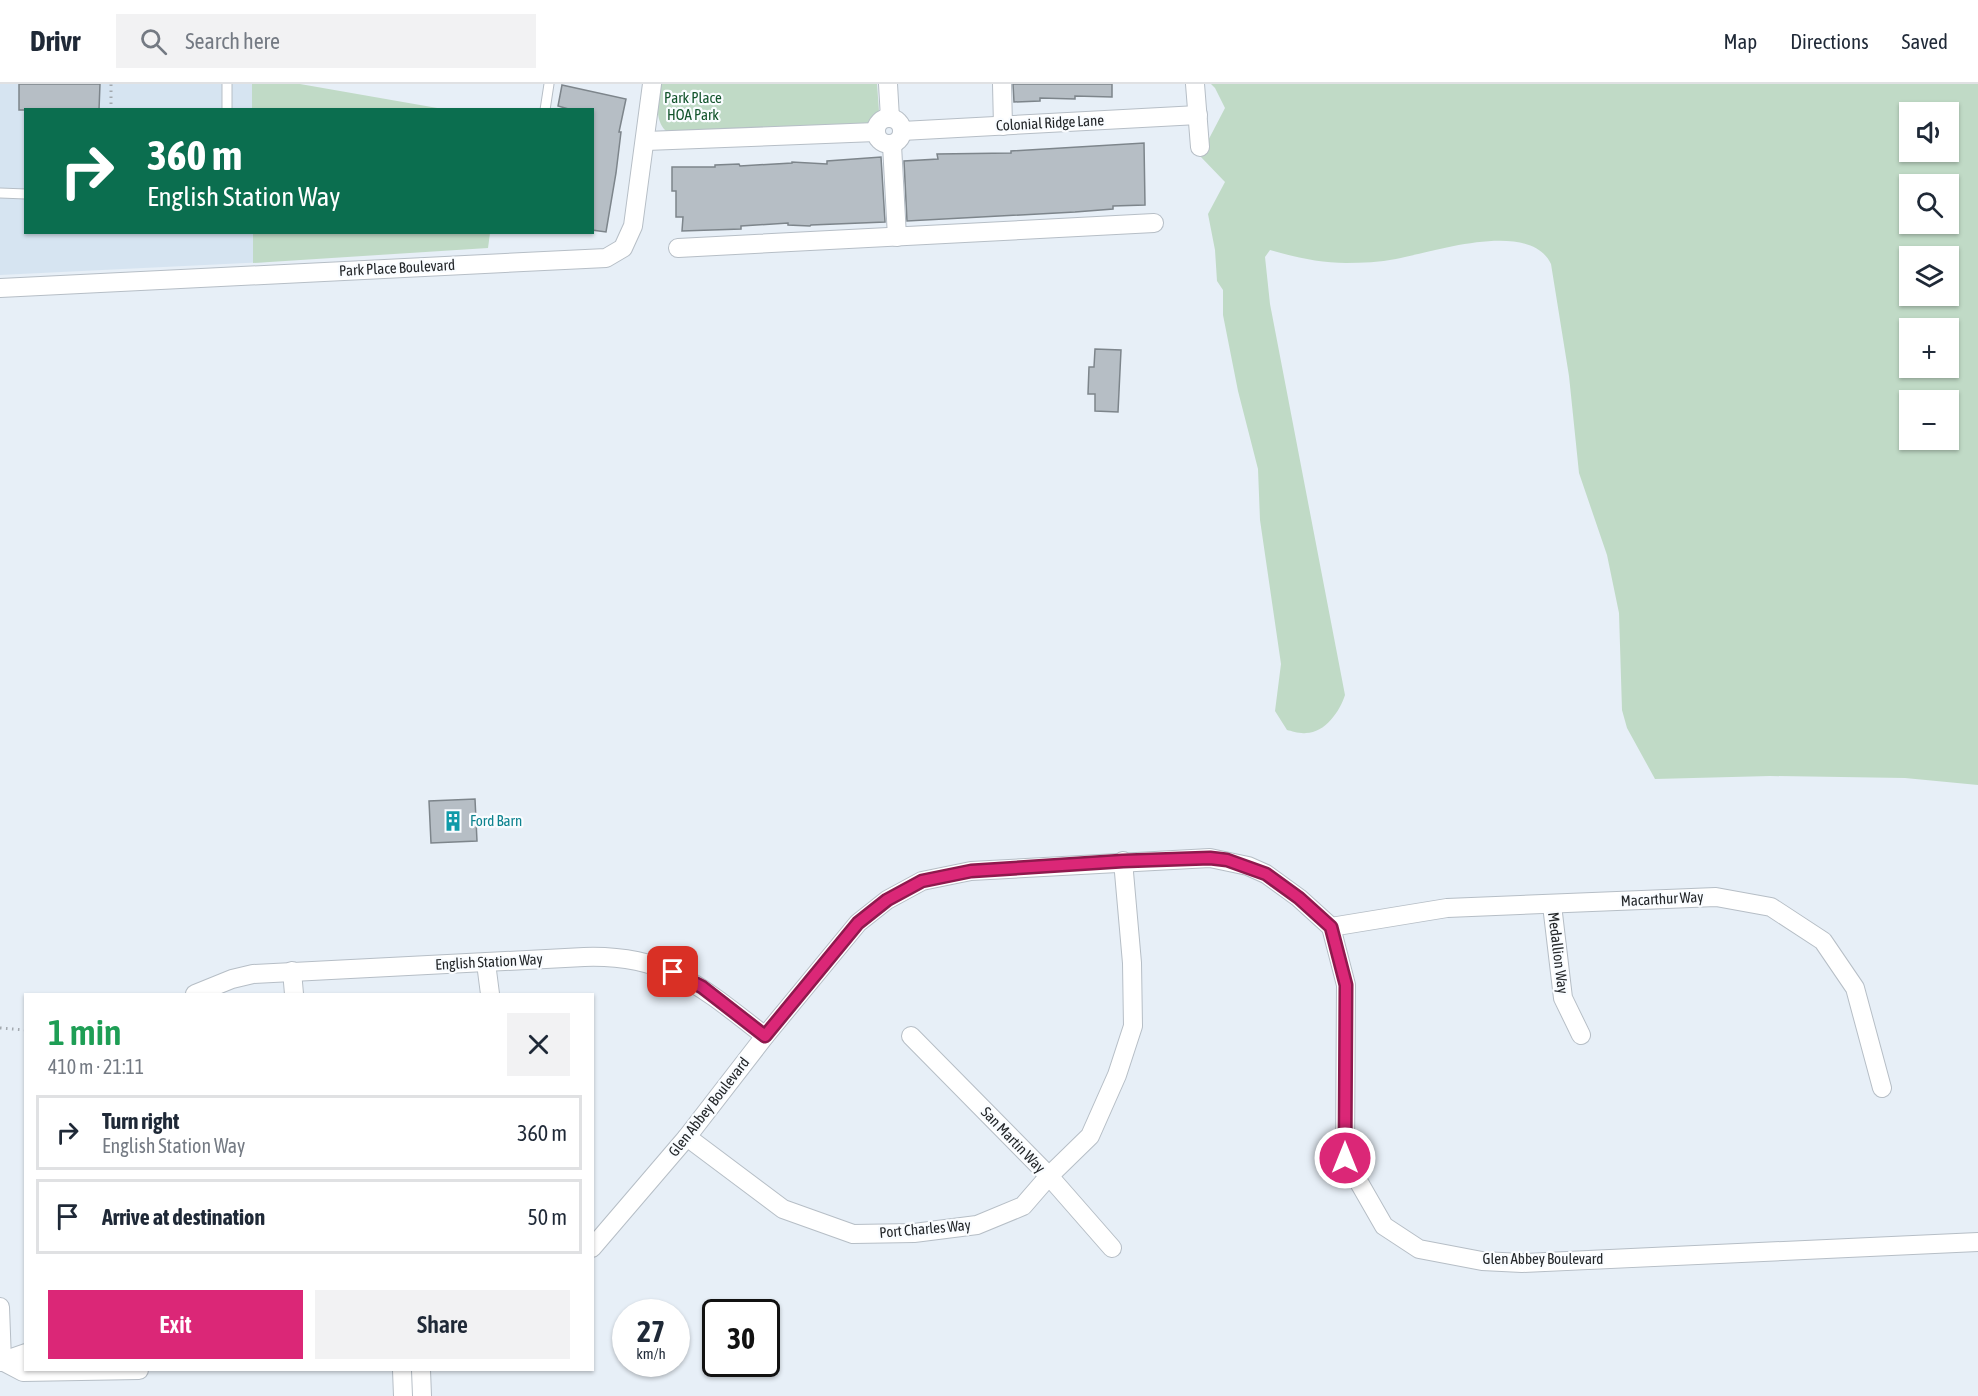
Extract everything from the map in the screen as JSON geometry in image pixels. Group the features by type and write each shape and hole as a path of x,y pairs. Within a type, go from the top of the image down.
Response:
{"street":[{"name":"Park Place Boulevard","path":"0,288 606,258 623,248 633,226 652,84"},
{"path":"888,84 895,131 897,237"},
{"path":"1002,84 1003,126"},
{"path":"1195,84 1200,147"},
{"name":"Colonial Ridge Lane","path":"895,131 1198,115"},
{"path":"646,141 876,132 880,121 895,131"},
{"path":"678,248 1154,223"},
{"name":"Glen Abbey Boulevard","path":"594,1246 687,1137 765,1036 858,923 887,900 922,881 971,871 1210,858 1248,866 1266,874 1299,898 1331,927 1346,985 1345,1158 1384,1226 1419,1249 1482,1261 1522,1263 1978,1242"},
{"name":"Port Charles Way","path":"687,1137 783,1209 853,1234 914,1233 977,1225 1023,1206 1049,1176 1090,1136 1117,1075 1132,1026 1132,963 1123,861"},
{"name":"Macarthur Way","path":"1331,927 1447,908 1716,897 1771,907 1823,941 1855,988 1882,1088"},
{"name":"Medallion Way","path":"1552,904 1563,998 1581,1035"},
{"name":"English Station Way","path":"197,993 232,979 253,974 292,971 599,957 639,960 662,967 702,987 765,1036"},
{"path":"486,963 490,993"},
{"path":"292,971 294,993"},
{"name":"San Martin Way","path":"911,1036 1049,1176 1112,1248"},
{"path":"0,1306 1,1362"},
{"path":"1,1362 24,1354"},
{"path":"1,1362 23,1372 81,1371"},
{"path":"402,1371 403,1396"},
{"path":"421,1371 422,1396"}],"lane":[{"path":"227,84 227,108"},
{"path":"545,108 549,84"},
{"path":"0,193 24,194"}],"path":[{"path":"111,84 111,108"},
{"path":"0,1028 24,1030"}],"shaded area":[{"path":"0,84 270,84 269,108 24,108 24,234 268,234 267,262 0,275"}],"green space":[{"path":"252,84 300,84 437,108 252,108"},
{"name":"Park Place HOA Park","path":"661,84 877,84 879,111 871,123 666,131 658,115"},
{"path":"1211,84 1978,84 1978,785 1905,778 1770,776 1655,779 1627,728 1622,710 1619,613 1607,555 1579,473 1569,376 1551,264 1540,251 1523,243 1502,241 1480,242 1371,262 1327,262 1270,250 1265,257 1270,304 1345,695 1331,720 1319,729 1304,733 1287,730 1275,711 1281,664 1260,520 1258,469 1238,391 1223,315 1223,290 1217,281 1215,250 1208,214 1225,182 1200,156 1225,108"},
{"path":"253,234 490,234 488,248 253,263"}],"building":[{"path":"19,84 100,84 99,108 24,108 24,110 19,110"},
{"path":"1013,84 1112,84 1112,97 1075,96 1075,99 1040,98 1040,101 1014,102"},
{"path":"562,85 626,99 619,132 621,132 616,173 606,232 594,230 594,108 558,106"},
{"path":"1144,143 1145,205 1113,206 1113,209 1075,212 907,221 904,161 938,159 937,154 1011,153 1011,151"},
{"path":"881,157 885,222 810,226 788,225 788,223 741,226 741,229 682,231 683,217 676,217 676,191 672,191 672,167 715,167 715,165 739,164 740,166 792,162 827,164 827,161"},
{"path":"1095,349 1121,350 1118,412 1095,411 1095,394 1088,394 1089,367 1094,367"},
{"name":"Ford Barn","path":"475,799 477,841 431,843 429,801"}],"place":[{"name":"Ford Barn","path":"453,821"}],"route":[{"path":"673,972 702,987 765,1036 858,923 887,900 922,881 971,871 1123,861 1210,858 1227,860 1266,874 1299,898 1331,927 1346,985 1345,1158"}]}
